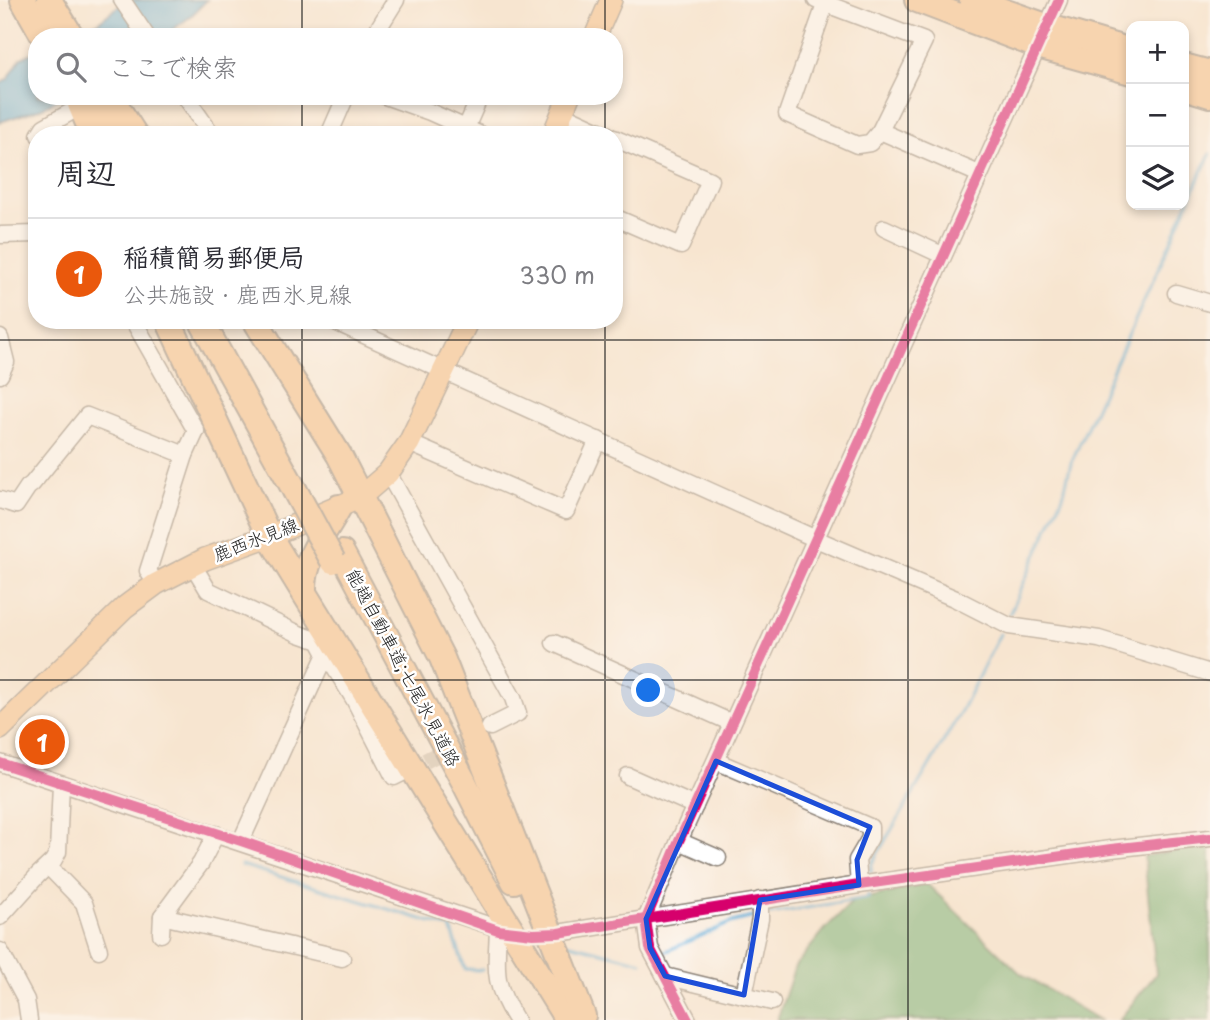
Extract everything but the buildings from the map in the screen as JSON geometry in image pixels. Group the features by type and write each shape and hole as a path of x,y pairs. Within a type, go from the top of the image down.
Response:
{"highway":[{"path":"23,0 53,28"},
{"path":"41,0 57,28"},
{"path":"49,0 58,28"},
{"path":"917,0 1042,36 1126,50"},
{"path":"972,0 1042,36 1126,70"},
{"path":"1189,67 1210,73"},
{"path":"1189,89 1210,95"},
{"path":"84,105 92,126"},
{"path":"86,105 106,126"},
{"path":"116,105 129,126"},
{"path":"172,329 270,536 575,1019"},
{"name":"能越自動車道;七尾氷見道路","path":"206,329 299,487"},
{"name":"能越自動車道;七尾氷見道路","path":"220,329 299,487 463,780 575,1019"},
{"path":"261,329 339,455 349,503 383,538 442,658 575,1019"},
{"path":"304,590 308,563 349,503"}],"main road":[{"path":"599,28 611,0"},
{"path":"557,126 566,105"},
{"name":"鹿西氷見線","path":"0,729 125,607 156,584 193,565 349,503 388,473 409,443 464,329"}],"street":[{"path":"122,0 141,28"},
{"path":"379,28 396,0"},
{"path":"688,1020 650,948 646,919 942,255 1059,0"},
{"path":"821,3 924,41 880,131 870,143 857,145 787,114 821,3"},
{"path":"45,126 76,105"},
{"path":"191,105 206,126"},
{"path":"333,126 342,105"},
{"path":"406,105 458,126"},
{"path":"474,126 478,105"},
{"path":"566,105 595,126"},
{"path":"880,131 979,174"},
{"path":"623,142 710,180 681,246 623,222"},
{"path":"884,228 942,255"},
{"path":"0,235 28,233"},
{"path":"1176,293 1210,303"},
{"path":"138,329 196,431 185,455 148,571 156,584"},
{"path":"351,329 816,539 956,599 1009,626 1100,639 1210,673"},
{"path":"0,338 6,362 0,375"},
{"path":"0,500 16,505 28,486 87,416 185,455"},
{"path":"409,443 566,511 598,440"},
{"path":"388,473 513,698 518,713 490,727"},
{"path":"193,565 208,590 319,641 354,699 394,777 404,772"},
{"path":"554,643 732,723"},
{"path":"241,841 326,654"},
{"path":"716,761 870,827 870,838 857,860 859,885"},
{"path":"0,763 241,841 502,931 497,984 516,1020"},
{"path":"628,776 695,806"},
{"path":"0,917 53,860 59,845 61,783"},
{"path":"558,933 1208,833"},
{"path":"161,934 162,916 201,863 216,834"},
{"path":"679,841 718,858"},
{"path":"48,866 84,903 99,950"},
{"path":"744,995 760,919 760,900"},
{"path":"162,916 342,958"},
{"path":"0,951 26,1000 29,1020"},
{"path":"665,976 772,1002"}],"highlighted area":[{"path":"716,761 870,827 857,860 859,885 760,900 744,995 665,976 650,948 646,919"}],"green space":[{"path":"1198,847 1210,849 1210,1020 1119,1020 1156,974 1144,856"},
{"path":"927,884 1020,973 1099,1020 777,1020 795,966 826,928 853,901"}],"water":[{"path":"127,0 207,0 175,28 87,28"},
{"path":"28,55 28,105 47,105 0,122 0,84 8,79 21,58"}],"waterway":[{"path":"1010,613 1063,496 1071,463 1210,154"},
{"path":"871,872 872,863 959,715 1000,634"},
{"path":"241,865 451,928 465,969 482,970"},
{"path":"770,914 868,898 868,895"},
{"path":"662,953 733,922 753,917"},
{"path":"566,943 642,962"}],"tunnel":[{"path":"404,772 480,732"},
{"path":"509,932 558,933"}],"cycle path":[{"path":"688,1020 650,948 646,919 1059,0"},
{"path":"0,763 241,841 498,930 533,934 558,933 859,885 1111,849 1210,838"}],"place":[{"name":"稲積簡易郵便局","path":"42,742"}]}
